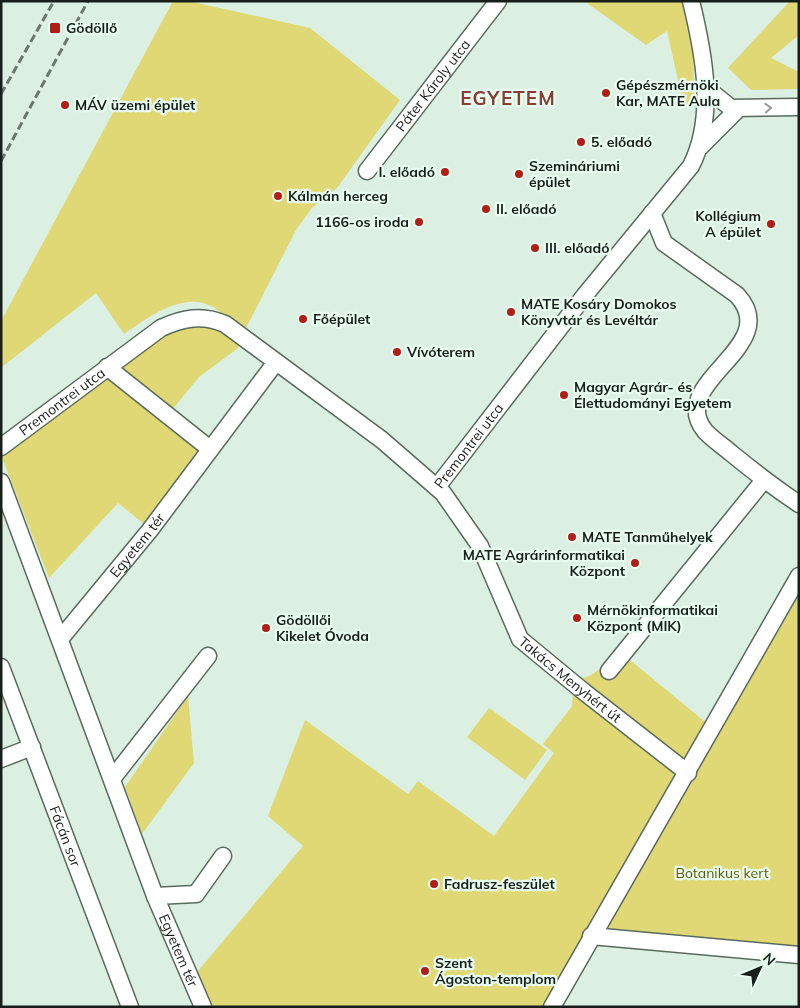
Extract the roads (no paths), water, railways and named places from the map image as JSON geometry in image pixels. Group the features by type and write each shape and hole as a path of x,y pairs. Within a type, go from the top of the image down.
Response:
{"street":[{"name":"Páter Károly utca","path":"367,171 498,1"},
{"name":"Premontrei utca","path":"1,447 161,328 183,319 193,318 214,320 224,324 382,440 437,487 632,238 691,166 700,147 706,115 696,25 690,1"},
{"path":"704,86 726,106 738,110 799,107"},
{"path":"700,147 738,110"},
{"path":"652,213 664,243"},
{"path":"632,238 664,243 737,295 747,308 749,316 747,334 699,396 697,410 704,430 764,480 799,504"},
{"name":"Egyetem tér","path":"61,638 150,530 276,362"},
{"path":"107,367 210,449"},
{"path":"609,671 764,480"},
{"name":"Egyetem tér","path":"1,482 61,638 155,896 203,1007"},
{"name":"Takács Menyhért út","path":"437,487 459,514 480,546 520,639 583,691 688,772"},
{"path":"552,1007 799,576"},
{"path":"112,779 208,656"},
{"name":"Fácán sor","path":"1,667 130,1007"},
{"path":"1,759 32,747"},
{"name":"Egyetem tér","path":"155,896 196,894 223,856"},
{"path":"591,936 799,955"}],"railway":[{"path":"1,94 54,1"},
{"path":"1,161 88,1"}],"place":[{"name":"Gödöllő","path":"55,28"},
{"name":"Gépészmérnöki Kar, MATE Aula","path":"606,93"},
{"name":"MÁV üzemi épület","path":"65,105"},
{"name":"5. előadó","path":"581,142"},
{"name":"I. előadó","path":"445,172"},
{"name":"Szemináriumi épület","path":"519,174"},
{"name":"Kálmán herceg","path":"278,196"},
{"name":"II. előadó","path":"486,209"},
{"name":"1166-os iroda","path":"419,222"},
{"name":"Kollégium A épület","path":"771,224"},
{"name":"III. előadó","path":"535,248"},
{"name":"MATE Kosáry Domokos Könyvtár és Levéltár","path":"511,312"},
{"name":"Főépület","path":"303,319"},
{"name":"Vívóterem","path":"397,352"},
{"name":"Magyar Agrár- és Élettudományi Egyetem","path":"564,395"},
{"name":"MATE Tanműhelyek","path":"572,537"},
{"name":"MATE Agrárinformatikai Központ","path":"635,563"},
{"name":"Mérnökinformatikai Központ (MIK)","path":"577,618"},
{"name":"Gödöllői Kikelet Óvoda","path":"266,628"},
{"name":"Fadrusz-feszület","path":"434,884"},
{"name":"Szent Ágoston-templom","path":"425,971"}],"district":[{"name":"EGYETEM","path":"508,98"}],"park label":[{"name":"Botanikus kert","path":"722,873"}]}
